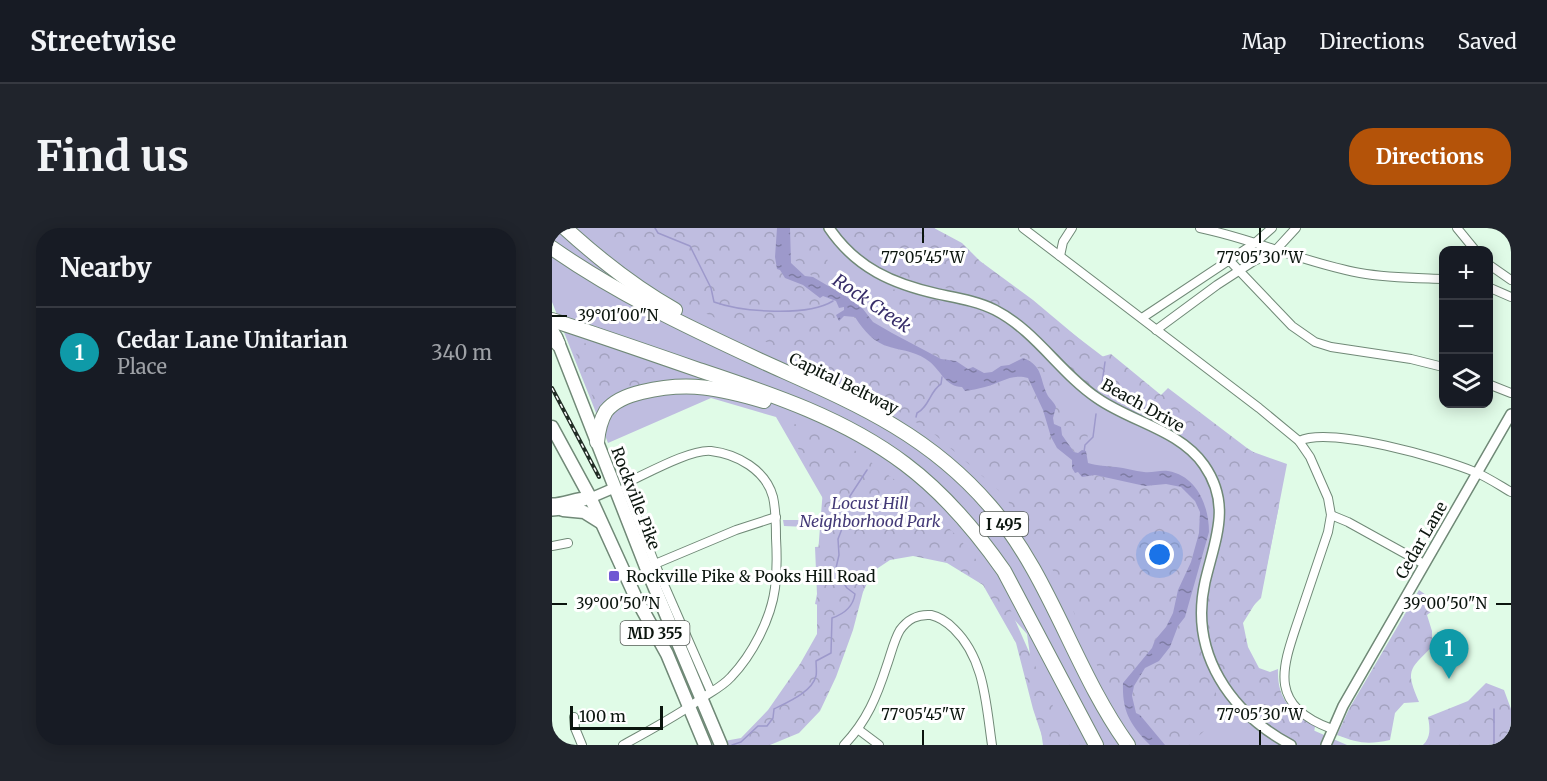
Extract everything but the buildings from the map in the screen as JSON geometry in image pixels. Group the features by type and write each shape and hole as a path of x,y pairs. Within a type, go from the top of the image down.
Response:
{"highway":[{"path":"565,228 595,256 653,298 801,378"},
{"name":"Capital Beltway","path":"552,248 613,287 656,310 888,421 920,442 954,470 990,506 1027,557 1099,699 1128,745"},
{"path":"552,310 626,345"},
{"name":"I 495","path":"552,320 792,403 847,428 906,464 950,503 986,545 1004,571 1020,597 1076,711 1096,745"},
{"path":"597,442 602,418 615,403 637,393 684,385 717,388 780,406 818,419 876,444"}],"main road":[{"name":"Rockville Pike","path":"554,334 597,442 620,487 706,695 721,745"},
{"name":"MD 355","path":"552,427 590,497 636,598 667,654 705,745"},
{"path":"557,511 588,513 600,523"}],"street":[{"name":"Beach Drive","path":"830,228 852,255 885,278 906,286 975,302 1004,315 1029,334 1095,397 1112,408 1176,439 1195,453 1213,481 1220,508 1218,534 1203,597 1203,623 1209,656 1222,685 1243,711 1264,729 1292,745"},
{"path":"1023,228 1299,441 1316,469 1328,498 1331,515 1328,532 1287,653 1283,677 1288,696 1298,710 1316,723 1332,729"},
{"path":"1060,256 1067,233 1071,228"},
{"path":"1200,228 1224,233 1321,264 1360,273 1439,279"},
{"path":"1142,318 1255,243 1272,228"},
{"path":"1156,330 1239,271 1277,249 1296,228"},
{"path":"1457,228 1472,246"},
{"path":"1229,260 1292,326 1315,342 1331,347 1411,359 1439,366"},
{"path":"1493,267 1511,280"},
{"path":"1493,289 1511,297"},
{"path":"1493,386 1511,393"},
{"name":"Cedar Lane","path":"1326,745 1343,706 1511,414"},
{"path":"1299,441 1317,436 1365,442 1442,460 1477,472 1511,492"},
{"path":"557,511 620,487 682,458 709,451 738,458 758,472 772,496 776,517 775,590 767,618 754,645 732,676 689,708 623,745"},
{"name":"Rockville Pike","path":"620,487 655,564 706,695"},
{"path":"552,503 574,497 590,497"},
{"path":"1331,515 1424,564"},
{"path":"655,564 736,530 776,517"},
{"path":"552,546 568,543"},
{"path":"844,745 859,730 875,702 898,632 909,620 918,615 933,615 947,622 966,640 974,655 984,692 992,745"},
{"path":"574,717 575,728 582,745"},
{"path":"859,730 879,745"}],"green space":[{"name":"Locust Hill Neighborhood Park","path":"552,228 934,228 1206,435 1287,464 1261,598 1237,622 1274,713 1347,745 1043,745 1027,634 959,557 883,552 851,614 815,604 817,594 815,547 829,546 829,528 784,526 783,520 829,520 829,509 776,417 711,398 608,443 552,302"},
{"path":"602,228 777,228 775,257 783,273 799,285 836,301 839,308 836,315 856,317 865,333 871,338 925,358 935,366 945,380 957,386 983,387 1012,378 1028,378 1043,410 1051,437 1060,451 1072,460 1072,468 1087,477 1095,475 1151,487 1166,484 1181,487 1195,501 1200,512 1199,533 1191,562 1178,590 1173,613 1166,627 1123,683 1123,705 1109,693 1061,583 1004,495 932,432 843,378 690,306"},
{"path":"790,228 808,228 821,242 830,267 863,309 813,277 790,255"},
{"path":"836,228 934,228 962,243 980,261 1033,300 1101,357 1111,354 1161,395 1168,388 1269,462 1279,506 1261,594 1243,623 1248,647 1259,668 1270,672 1278,669 1278,680 1283,697 1292,710 1315,726 1314,733 1298,738 1251,711 1238,699 1216,660 1207,629 1206,598 1209,584 1218,567 1223,550 1227,510 1222,485 1209,460 1198,447 1171,428 1094,389 1070,369 1038,334 1014,314 977,297 912,279 872,263"},
{"path":"896,288 977,307 1000,317 1024,335 1063,380 1063,411 1088,432 1086,451 1074,452 1054,424 1050,399 1041,382 1041,372 1033,362 1019,356 979,362 941,359 873,322 863,309"},
{"path":"570,338 693,381 638,388 595,403"},
{"name":"Locust Hill Neighborhood Park","path":"779,417 856,451 911,492 959,538 1004,595 1056,713 1077,745 1045,745 1016,643 983,585 947,563 913,556 890,560 872,572 863,592 853,630 836,677 820,711 799,733 770,745 721,745 719,742 741,738 768,710 800,664 817,634 817,566 823,489"},
{"path":"1419,590 1429,597 1432,611 1427,615 1432,631 1432,647 1412,671 1412,684 1419,702 1404,703 1395,713 1390,740 1363,742 1337,735 1349,709"},
{"path":"1185,617 1199,631 1219,704 1213,720 1192,741 1192,745 1165,745 1136,713 1132,696 1134,686 1145,668 1159,661 1170,647 1178,626"},
{"path":"1486,683 1504,690 1511,709 1511,745 1423,745 1429,732 1428,717 1468,701"}],"water":[{"name":"Rock Creek","path":"777,228 790,228 791,263 805,276 813,277 847,297 863,309 873,322 941,359 956,361 968,369 973,367 984,373 992,372 1023,358 1030,361 1038,369 1045,390 1056,407 1054,424 1061,427 1062,435 1074,452 1086,451 1088,463 1144,472 1168,471 1187,479 1194,486 1207,512 1209,532 1185,617 1178,626 1170,647 1159,661 1145,668 1134,686 1132,696 1136,713 1165,745 1150,745 1132,724 1124,702 1123,683 1152,648 1173,613 1178,590 1191,562 1199,533 1200,512 1195,501 1181,487 1166,484 1145,486 1095,475 1082,477 1078,472 1075,473 1072,460 1057,448 1051,437 1043,410 1028,378 1011,378 965,391 962,387 948,381 921,356 884,345 874,339 855,317 844,316 839,321 836,315 844,310 844,307 839,308 836,301 823,296 820,298 803,285 785,278 777,269 775,257"}],"waterway":[{"path":"655,228 658,233 690,246 711,288 714,302 757,310 791,311 822,306 833,301"},
{"path":"1102,383 1105,362"},
{"path":"916,417 941,384 942,377"},
{"path":"1084,452 1085,445 1093,437 1096,414"},
{"path":"732,745 741,742 758,726 767,726 773,718 774,709 799,696 810,687 816,676 816,661 831,653 832,618 847,609 855,594 847,588 838,575 836,568 839,555 838,539 845,521 850,496 867,470"},
{"path":"1494,709 1494,745"}],"railway":[{"path":"552,388 599,477"}],"place":[{"name":"Rockville Pike & Pooks Hill Road","path":"614,576"},
{"name":"Cedar Lane Unitarian","path":"1449,679"}]}
